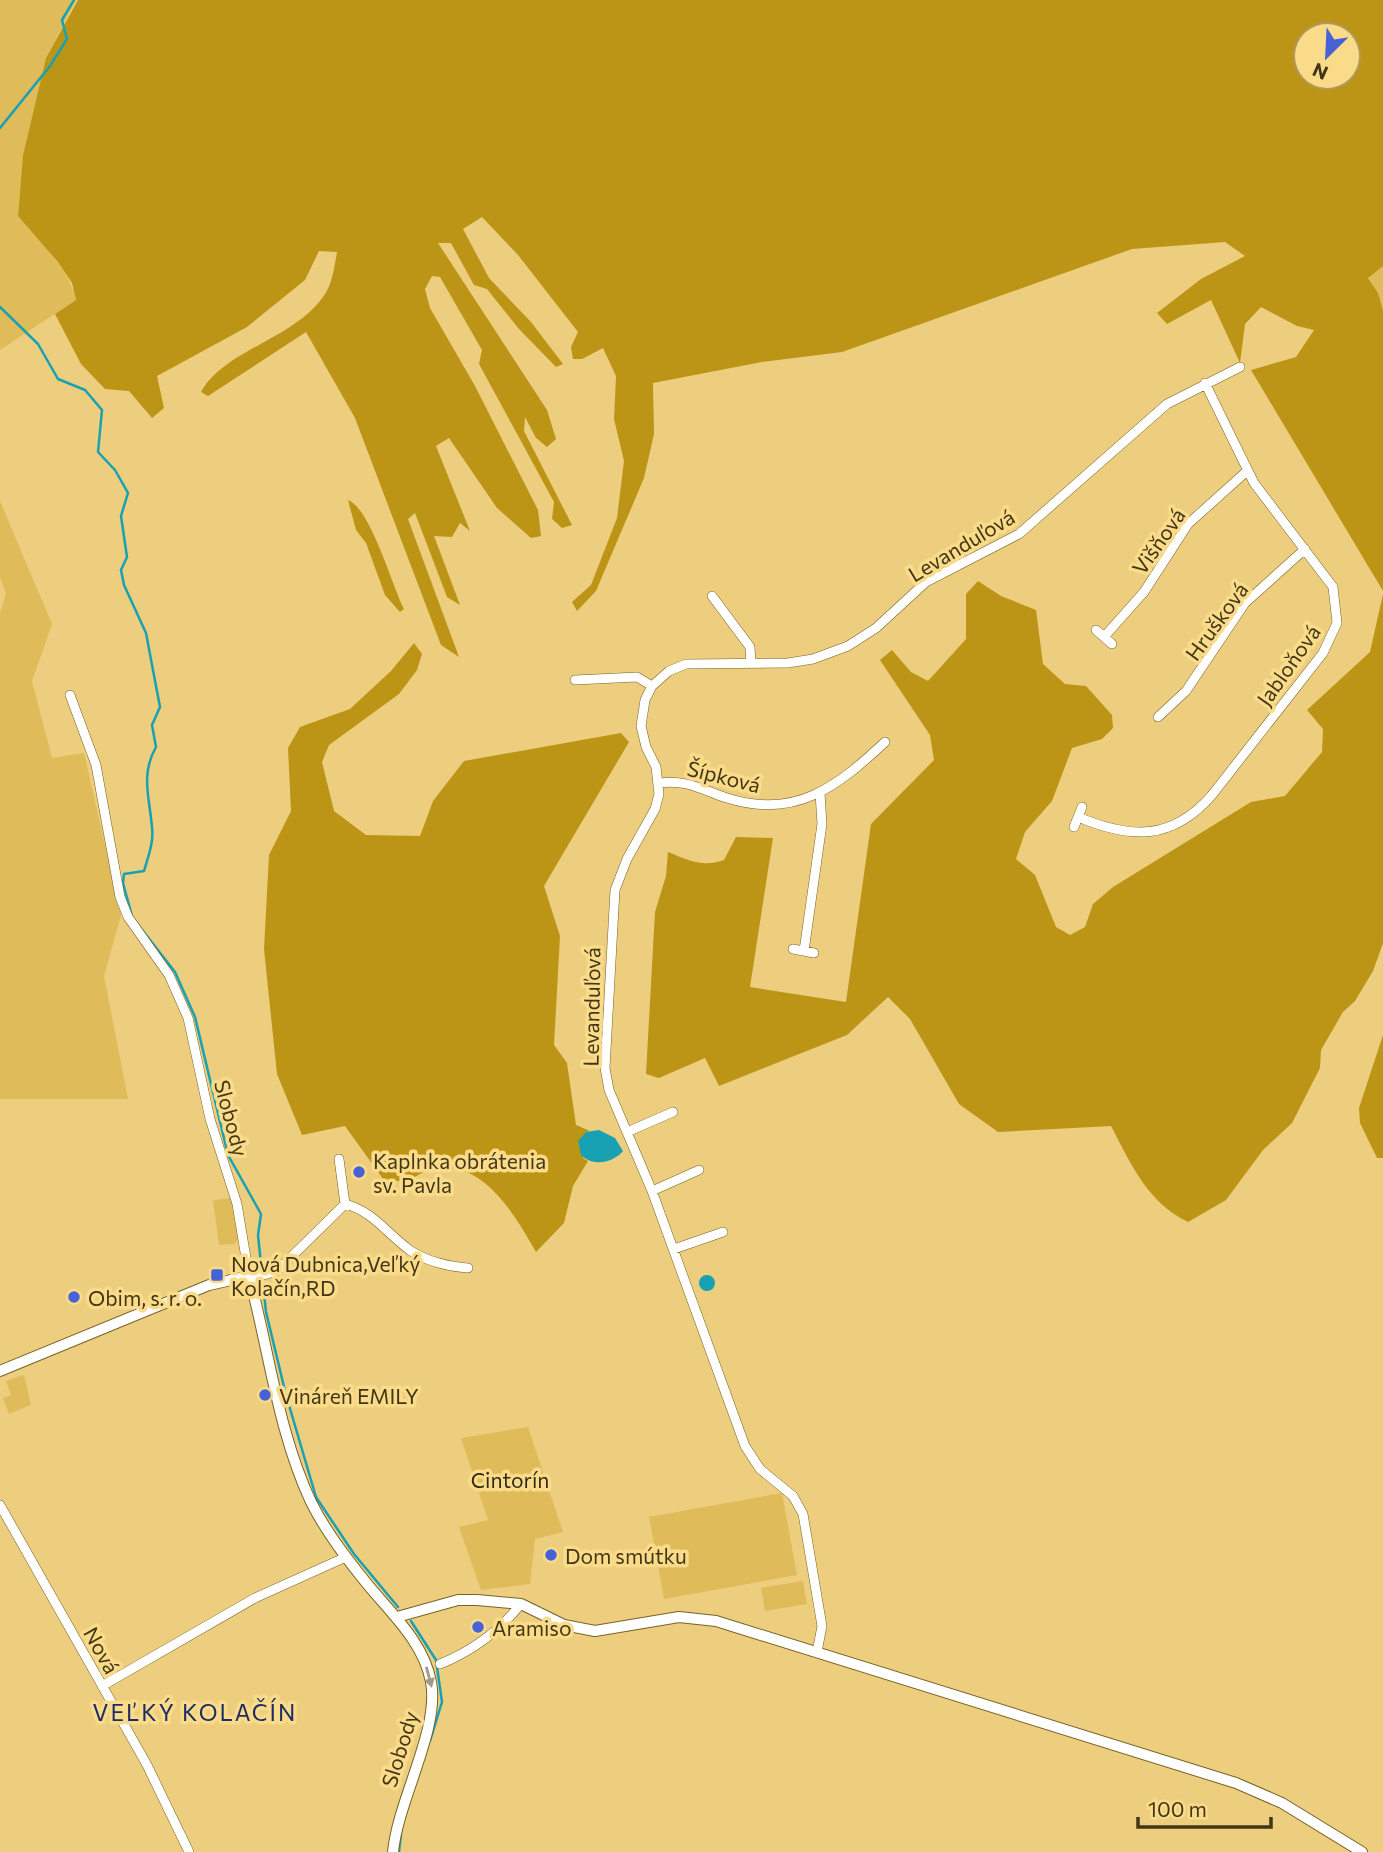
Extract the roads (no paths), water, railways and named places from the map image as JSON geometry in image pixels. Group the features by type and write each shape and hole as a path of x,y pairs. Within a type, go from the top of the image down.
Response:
{"street":[{"name":"Levanduľová","path":"652,686 668,671 686,664 751,664 813,659 863,637 926,582 1019,534 1153,415 1205,383 1240,367"},
{"name":"Jabloňová","path":"1078,817 1112,830 1149,832 1183,821 1212,795 1323,653 1335,632 1338,611 1333,587 1247,471 1205,383"},
{"name":"Višňová","path":"1104,637 1144,592 1188,524 1247,471"},
{"name":"Hrušková","path":"1158,717 1186,691 1245,603 1306,549"},
{"path":"712,596 750,647 751,664"},
{"path":"1096,630 1112,644"},
{"path":"575,680 637,677 652,686 645,700 641,726 660,783"},
{"name":"Slobody","path":"70,695 96,765 120,897 128,917 169,975 188,1018 210,1119 237,1204 256,1277 278,1399 300,1473 318,1515 345,1557 397,1617 424,1660 433,1695 428,1723 403,1801 393,1852"},
{"name":"Šípková","path":"660,783 685,782 727,798 755,804 791,802 820,793 848,777 885,741"},
{"name":"Levanduľová","path":"660,783 655,809 620,875 612,909 605,1068 609,1090 652,1191 745,1446 760,1469 793,1496 803,1514 822,1626 817,1652"},
{"path":"804,951 822,824 820,793"},
{"path":"1074,827 1082,807"},
{"path":"793,949 814,953"},
{"path":"627,1132 673,1112"},
{"path":"339,1160 345,1204"},
{"path":"652,1191 699,1170"},
{"path":"0,1371 209,1285 256,1277 296,1255 345,1204"},
{"path":"345,1204 367,1213 419,1256 454,1267 468,1268"},
{"path":"674,1249 723,1232"},
{"name":"Nová","path":"0,1505 147,1765 188,1852"},
{"path":"102,1686 256,1598 345,1557"},
{"path":"397,1617 458,1600 521,1604 564,1625 595,1631 679,1617 716,1621 1258,1791 1316,1822 1362,1852"},
{"path":"440,1664 460,1656 499,1629 521,1604"}],"water":[{"path":"599,1130 615,1138 623,1151 608,1161 591,1161 581,1155 578,1141 586,1132"},
{"path":"704,1275 710,1275 715,1283 713,1289 704,1291 699,1286 699,1280"}],"waterway":[{"path":"0,128 50,66 67,39 62,20 74,0"},
{"path":"0,307 38,344 58,379 85,390 102,410 98,452 115,470 128,493 121,516 127,557 121,570 124,585 146,633 160,707 152,725 156,747 147,777 152,833 150,850 144,871 124,874 123,883 132,916"},
{"path":"136,922 175,972 195,1017 228,1155 261,1214 258,1235 266,1312 286,1395 316,1497 354,1554 398,1607"},
{"path":"411,1621 436,1660 442,1702 430,1741"},
{"path":"399,1852 401,1834"}],"place":[{"name":"Kaplnka obrátenia sv. Pavla","path":"359,1172"},
{"name":"Nová Dubnica,Veľký Kolačín,RD","path":"217,1275"},
{"name":"Obim, s. r. o.","path":"74,1297"},
{"name":"Vináreň EMILY","path":"265,1395"},
{"name":"Dom smútku","path":"551,1555"},
{"name":"Aramiso","path":"478,1627"}],"district":[{"name":"VEĽKÝ KOLAČÍN","path":"195,1712"}],"park label":[{"name":"Cintorín","path":"510,1479"}]}
